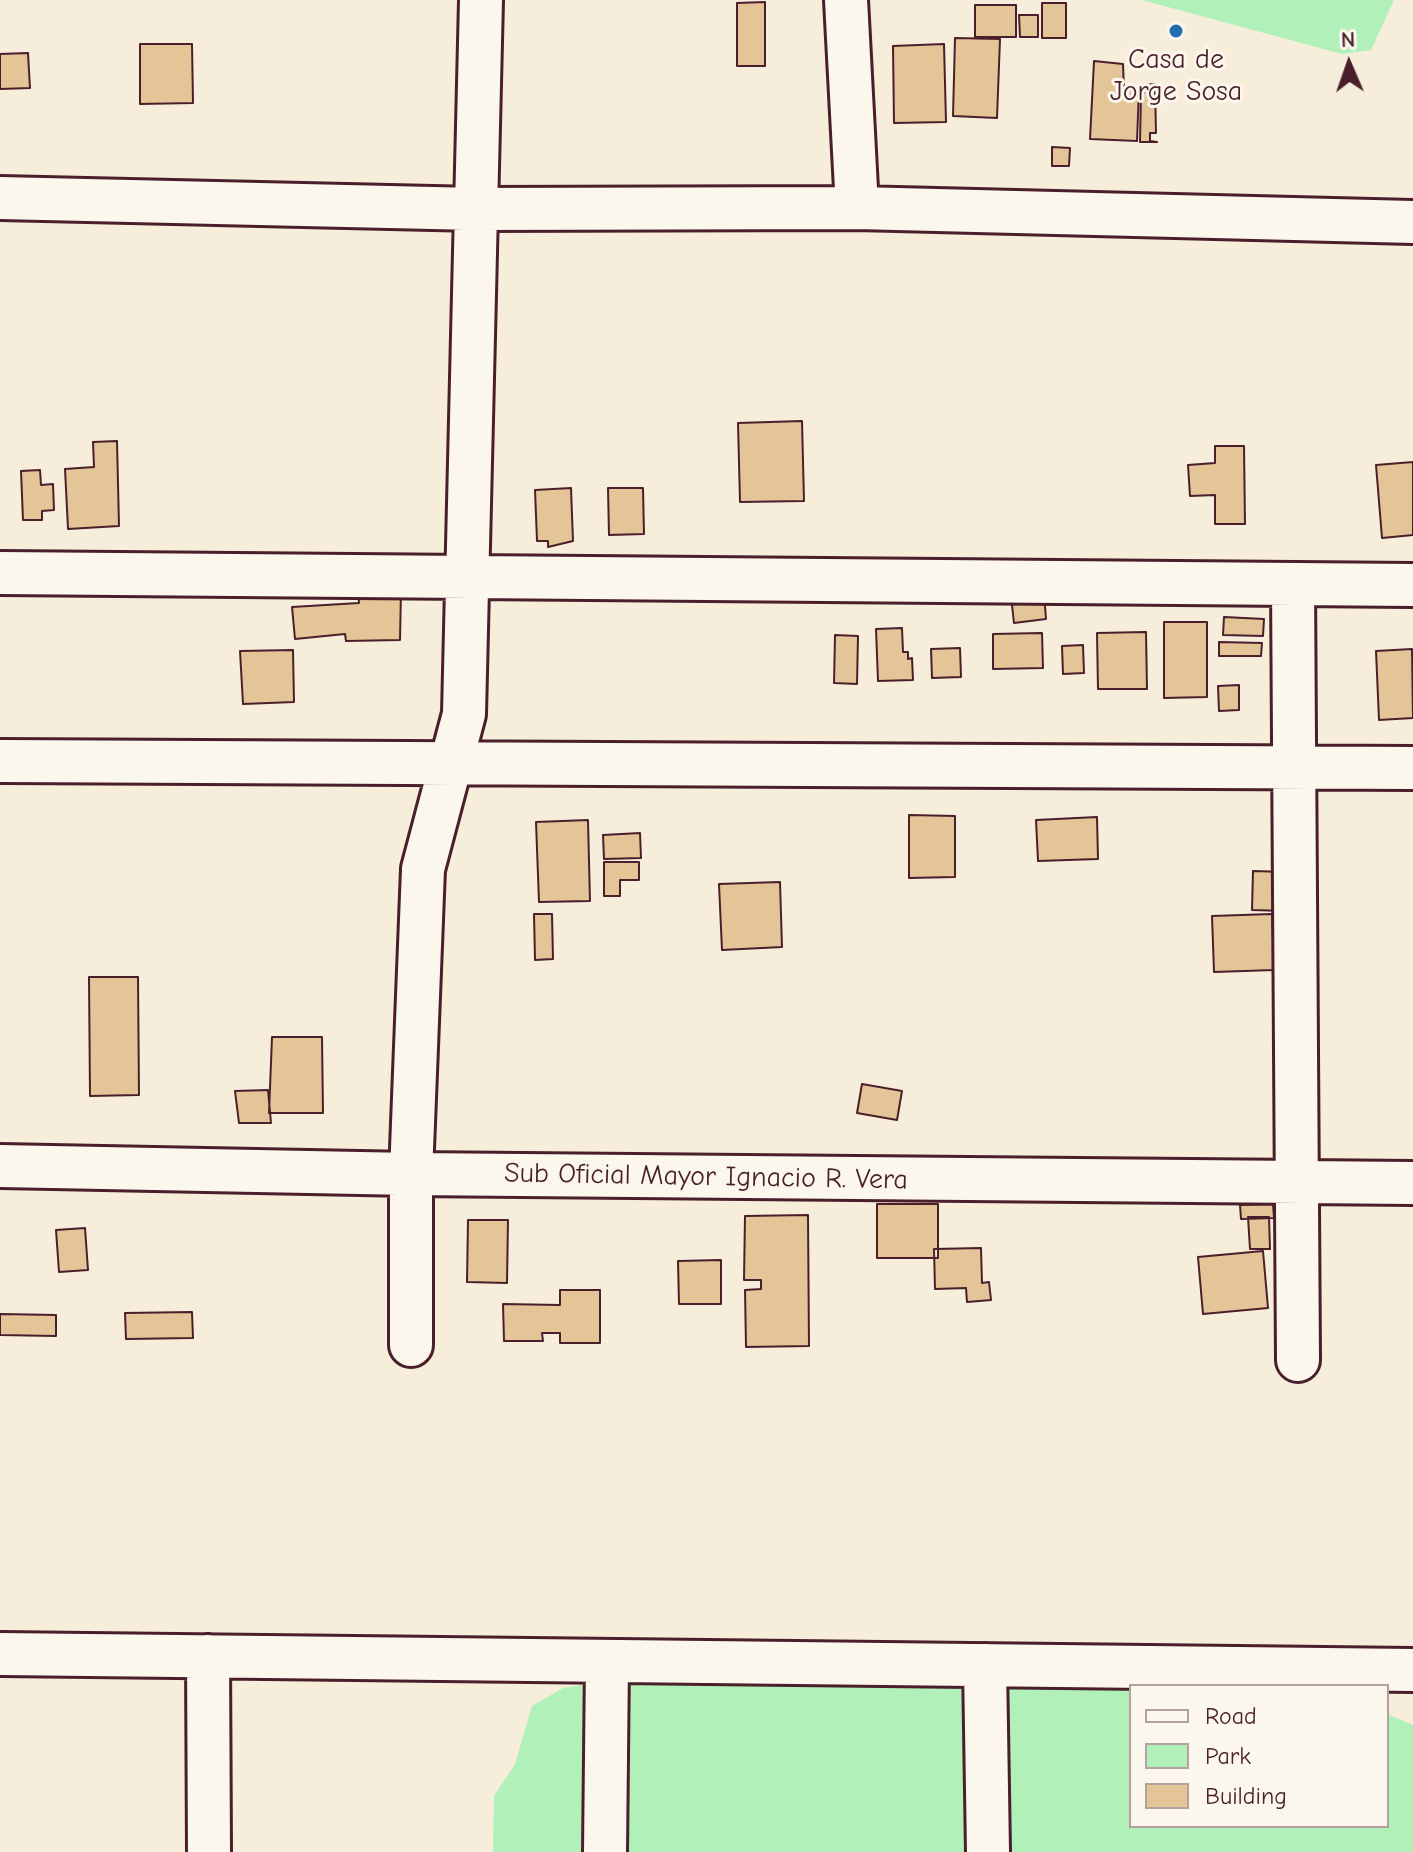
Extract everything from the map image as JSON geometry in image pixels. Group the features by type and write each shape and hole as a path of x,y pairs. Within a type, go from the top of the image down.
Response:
{"street":[{"path":"411,1345 411,1174 423,869 464,714 481,0"},
{"path":"846,0 857,208"},
{"path":"0,198 476,209 857,208 1413,222"},
{"path":"0,573 1413,585"},
{"path":"1293,584 1298,1360"},
{"path":"0,761 1413,768"},
{"name":"Sub Oficial Mayor Ignacio R. Vera","path":"0,1166 411,1174 1413,1183"},
{"path":"0,1654 1413,1670"},
{"path":"208,1656 209,1852"},
{"path":"605,1852 607,1661"},
{"path":"985,1665 988,1852"}],"green space":[{"path":"1142,0 1394,0 1371,50 1342,54"},
{"path":"713,1664 1129,1686 1129,1828 1389,1828 1389,1715 1413,1725 1413,1852 493,1852 494,1796 515,1764 532,1706 563,1688"}],"building":[{"path":"765,2 765,66 737,66 737,3"},
{"path":"1042,3 1066,3 1066,38 1042,38"},
{"path":"975,5 1016,5 1016,37 975,37"},
{"path":"1019,15 1038,15 1038,37 1020,37"},
{"path":"955,38 1000,39 997,118 953,116"},
{"path":"140,44 192,44 193,103 140,104"},
{"path":"944,44 946,122 894,123 893,46"},
{"path":"28,53 30,88 0,89 0,54"},
{"path":"1094,61 1123,64 1124,90 1139,90 1137,141 1090,139"},
{"path":"1155,84 1156,133 1150,133 1150,141 1157,142 1140,142 1141,93 1144,93 1144,85"},
{"path":"1052,147 1070,148 1069,166 1052,166"},
{"path":"802,421 804,501 740,502 738,423"},
{"path":"117,441 119,526 68,529 65,469 94,467 93,442"},
{"path":"1215,446 1244,446 1245,524 1215,524 1215,495 1190,496 1188,465 1215,463"},
{"path":"1413,462 1413,535 1382,538 1376,465"},
{"path":"40,470 41,485 53,484 54,510 42,511 42,520 23,520 21,471"},
{"path":"571,488 573,541 548,547 548,541 537,541 535,490"},
{"path":"608,488 643,488 644,534 609,535"},
{"path":"358,590 401,590 400,640 346,641 345,634 295,639 292,607 359,603"},
{"path":"1044,593 1046,619 1014,623 1011,596"},
{"path":"1224,617 1264,619 1263,636 1223,635"},
{"path":"1164,622 1207,622 1207,697 1164,698"},
{"path":"902,628 903,652 908,652 908,659 912,658 913,680 878,681 876,629"},
{"path":"1146,632 1147,689 1098,689 1097,633"},
{"path":"1042,633 1043,668 993,669 993,634"},
{"path":"835,635 858,636 857,684 834,683"},
{"path":"1219,642 1262,643 1261,656 1219,656"},
{"path":"1083,645 1084,673 1063,674 1062,646"},
{"path":"960,648 961,677 932,678 931,649"},
{"path":"1412,649 1413,718 1379,720 1376,651"},
{"path":"293,650 294,702 243,704 240,651"},
{"path":"1239,685 1239,710 1219,711 1218,686"},
{"path":"909,815 955,816 955,877 909,878"},
{"path":"1097,817 1098,859 1038,861 1036,820"},
{"path":"588,820 590,901 539,902 536,822"},
{"path":"640,833 641,858 604,859 603,835"},
{"path":"604,862 639,862 639,880 620,880 620,896 604,896"},
{"path":"1253,871 1285,872 1285,911 1252,910"},
{"path":"780,882 782,947 722,950 719,884"},
{"path":"534,914 552,914 553,959 535,960"},
{"path":"1272,914 1274,970 1214,972 1212,916"},
{"path":"89,977 138,977 139,1095 90,1096"},
{"path":"272,1037 322,1037 323,1113 269,1113"},
{"path":"862,1084 902,1091 897,1120 857,1113"},
{"path":"268,1090 271,1123 239,1123 235,1091"},
{"path":"877,1204 938,1204 938,1258 877,1258"},
{"path":"1273,1204 1274,1218 1241,1219 1240,1205"},
{"path":"808,1215 809,1346 746,1347 745,1290 761,1289 761,1280 744,1280 745,1216"},
{"path":"1248,1217 1269,1217 1270,1249 1250,1249"},
{"path":"468,1220 508,1220 507,1283 467,1282"},
{"path":"85,1228 88,1270 59,1272 56,1230"},
{"path":"981,1248 982,1283 989,1282 991,1300 967,1302 966,1288 935,1289 934,1249"},
{"path":"1263,1251 1268,1308 1203,1314 1198,1257"},
{"path":"721,1260 721,1304 679,1304 678,1261"},
{"path":"560,1290 600,1290 600,1343 560,1343 560,1333 542,1333 543,1341 504,1341 503,1304 560,1305"},
{"path":"192,1312 193,1338 126,1339 125,1313"},
{"path":"0,1314 56,1315 56,1336 0,1335"}],"place":[{"name":"Casa de Jorge Sosa","path":"1176,31"}]}
